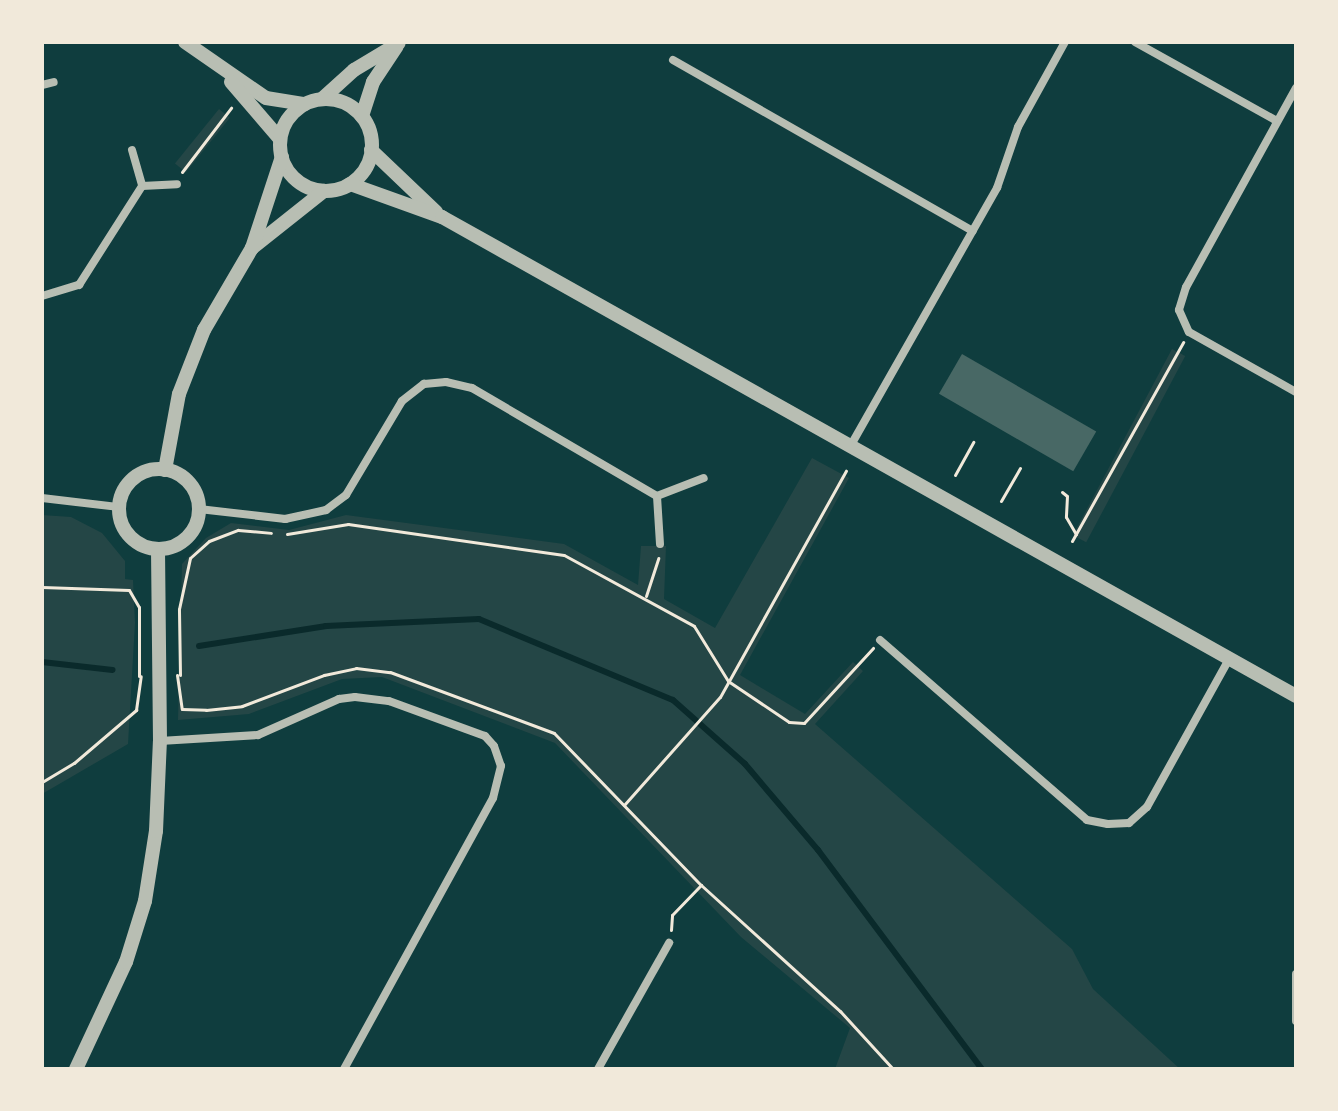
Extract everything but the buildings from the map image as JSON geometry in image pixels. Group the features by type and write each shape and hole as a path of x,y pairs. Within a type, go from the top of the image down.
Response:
{"street":[{"path":"185,42 226,75 266,98 305,104 322,99 337,100 362,116"},
{"path":"322,99 354,70 399,42"},
{"path":"399,42 373,82 362,116 371,150 442,217"},
{"path":"851,445 997,188 1018,127 1065,42"},
{"path":"1135,42 1277,121"},
{"path":"673,60 973,231"},
{"path":"226,75 280,139"},
{"path":"42,85 54,82"},
{"path":"1296,88 1186,287 1179,310 1189,332 1296,392"},
{"path":"165,470 179,394 204,330 252,248 282,157 280,139 284,125 305,104"},
{"path":"42,296 79,285 142,186 132,150"},
{"path":"252,248 324,191 350,184 364,169 371,150"},
{"path":"282,157 297,181 324,191"},
{"path":"142,186 177,184"},
{"path":"350,184 442,217 1296,696"},
{"path":"199,509 285,519 326,510 346,495 402,401 424,384 446,382 472,388 657,496"},
{"path":"165,470 190,483 199,509 192,533 182,542 158,550 126,532 119,507 122,494 139,474 165,470"},
{"path":"657,496 704,478"},
{"path":"657,496 660,544"},
{"path":"42,498 119,507"},
{"path":"76,1069 120,976 145,901 156,831 160,741 158,550"},
{"path":"880,640 1087,820 1108,824 1129,823 1147,807 1229,659"},
{"path":"160,741 258,735 339,699 355,697 389,701 485,736 500,756 501,780 493,798 344,1069"},
{"path":"598,1069 669,943"},
{"path":"1296,974 1296,1021"}],"path":[{"path":"177,184 185,165 231,108"},
{"path":"1072,541 1189,332"},
{"path":"955,475 973,442"},
{"path":"1001,501 1020,468"},
{"path":"624,805 720,697 846,471"},
{"path":"1062,492 1067,496 1066,517 1076,534"},
{"path":"880,640 804,723 789,722 728,681 694,626 646,596 543,548 348,524 297,535 238,530 209,541 190,558 179,609 182,709 242,706 356,668 390,672 554,733 701,885 840,1011 893,1069"},
{"path":"646,596 660,544"},
{"path":"42,587 129,590 139,607 136,710 74,763 42,782"},
{"path":"139,676 180,675"},
{"path":"669,943 672,915 701,885"}],"shaded area":[{"path":"219,109 230,118 186,172 175,163"},
{"path":"1172,349 1185,356 1086,542 1073,535"},
{"path":"812,458 849,478 740,675 805,714 853,662 863,671 815,724 1072,949 1093,989 1180,1069 835,1069 850,1028 741,937 555,743 382,677 342,679 249,714 178,720 182,564 206,538 231,523 289,530 346,515 564,544 638,585 641,546 666,546 664,599 715,628"},
{"path":"42,515 71,517 102,533 125,561 125,579 133,580 135,623 128,744 42,794"}],"waterway":[{"path":"199,646 326,626 479,619 673,700 745,764 818,850 982,1069"},
{"path":"42,662 113,670"}]}
